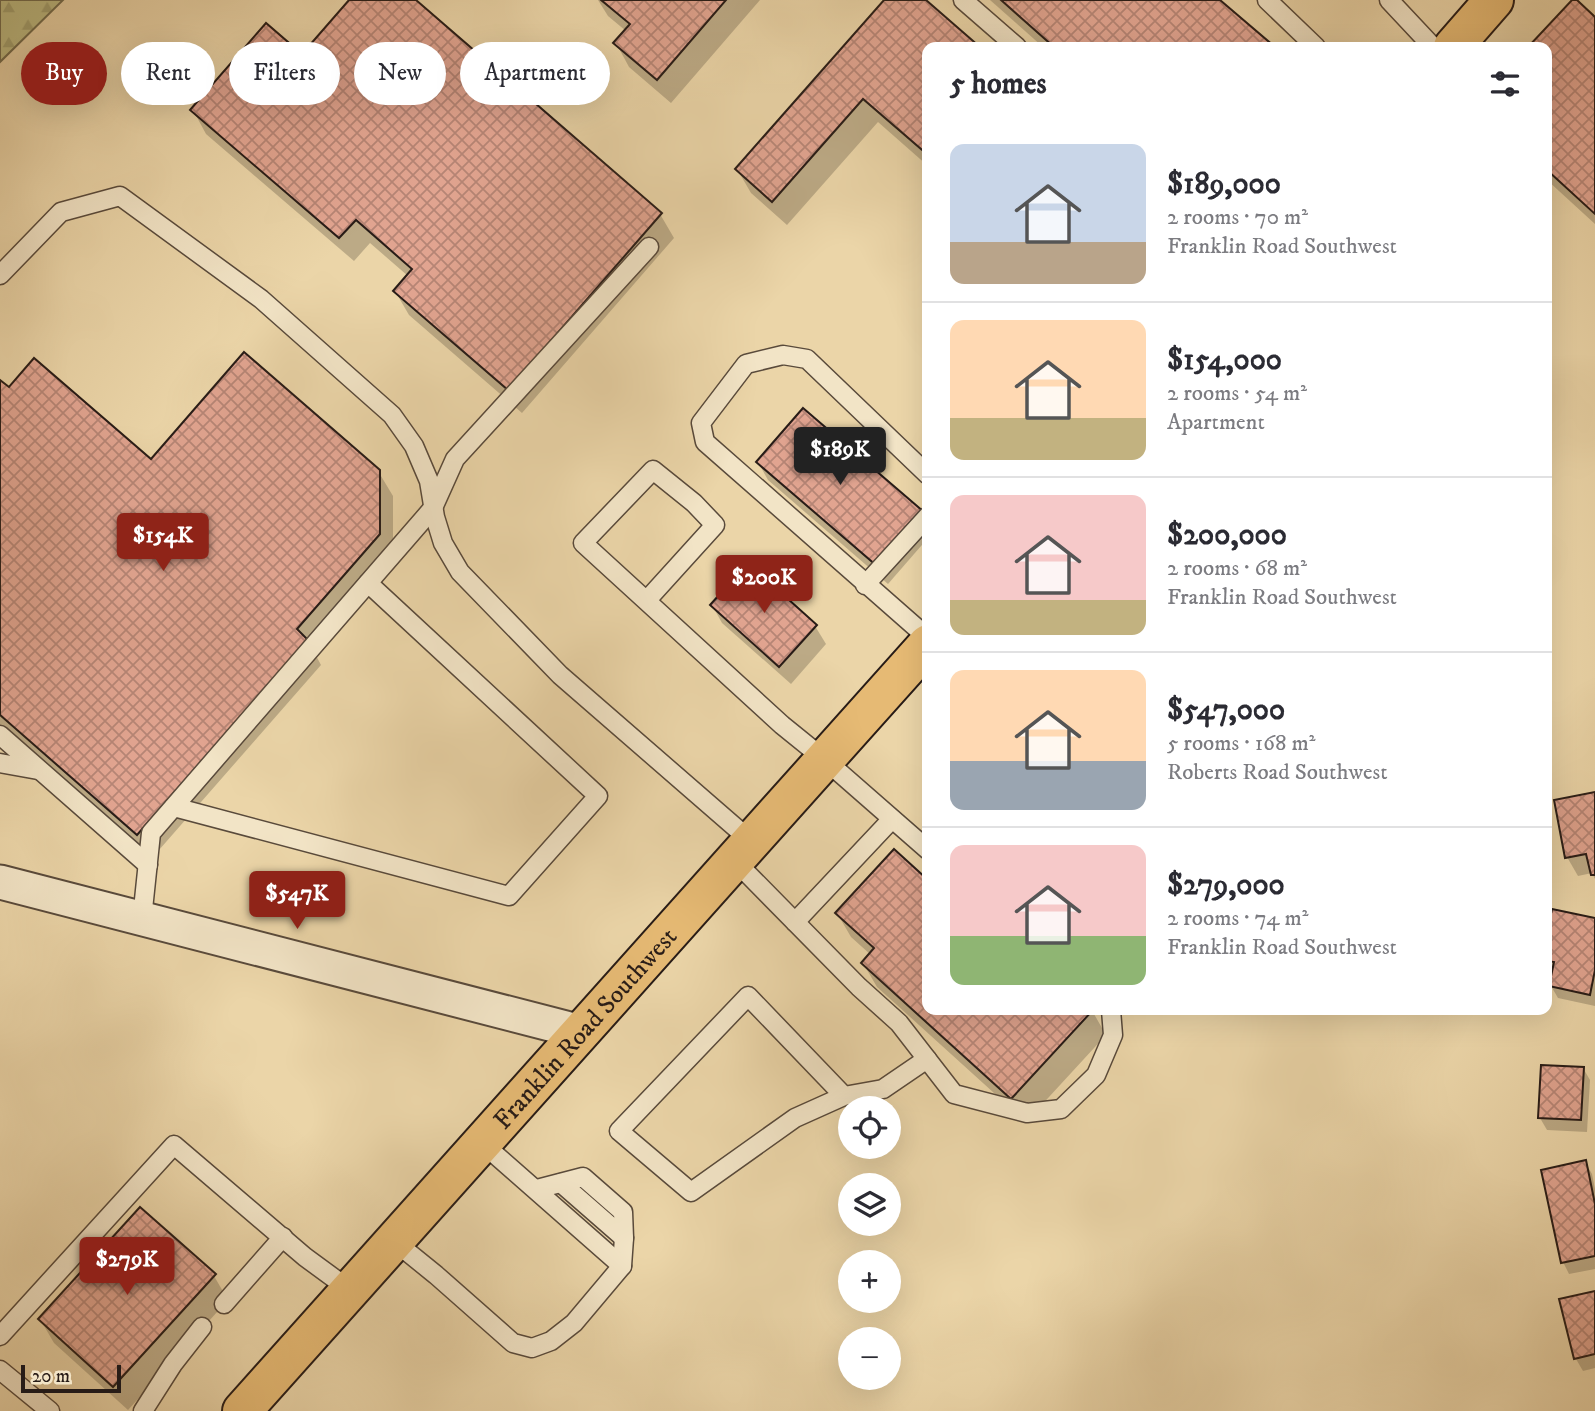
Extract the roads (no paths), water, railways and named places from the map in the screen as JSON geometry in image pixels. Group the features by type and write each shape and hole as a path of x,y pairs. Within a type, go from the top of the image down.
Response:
{"main road":[{"path":"1457,42 1494,0"},
{"name":"Franklin Road Southwest","path":"242,1411 922,651"}],"street":[{"path":"0,882 581,1032"}],"lane":[{"path":"963,0 1011,42"},
{"path":"1267,0 1311,42"},
{"path":"1389,0 1428,42"},
{"path":"0,275 61,212 120,197 261,299 392,415 414,446 429,481 443,543 460,572 559,675 742,850 795,922 859,987 900,1023 954,1094 1027,1113 1061,1110 1096,1075 1113,1035 1111,1015"},
{"path":"142,919 151,833 433,508 456,459 649,247"},
{"path":"922,469 807,359 783,355 746,364 701,423 705,442 865,586 922,633"},
{"path":"647,600 715,525 694,503 653,470 583,543 782,725 922,845"},
{"path":"865,586 922,523"},
{"path":"174,807 509,896 598,796 368,583"},
{"path":"0,735 148,865"},
{"path":"0,762 40,771"},
{"path":"795,922 892,819"},
{"path":"845,1096 748,996 620,1131 691,1192 795,1118 845,1096 883,1089 927,1059"},
{"path":"482,1143 622,1266"},
{"path":"0,1336 174,1145 305,1257 350,1290"},
{"path":"394,1241 513,1343 532,1349 551,1341 574,1323 622,1266 624,1238 623,1212 583,1177 537,1189"},
{"path":"224,1304 283,1237"},
{"path":"143,1411 173,1364 202,1327"},
{"path":"0,1370 50,1411"}]}
